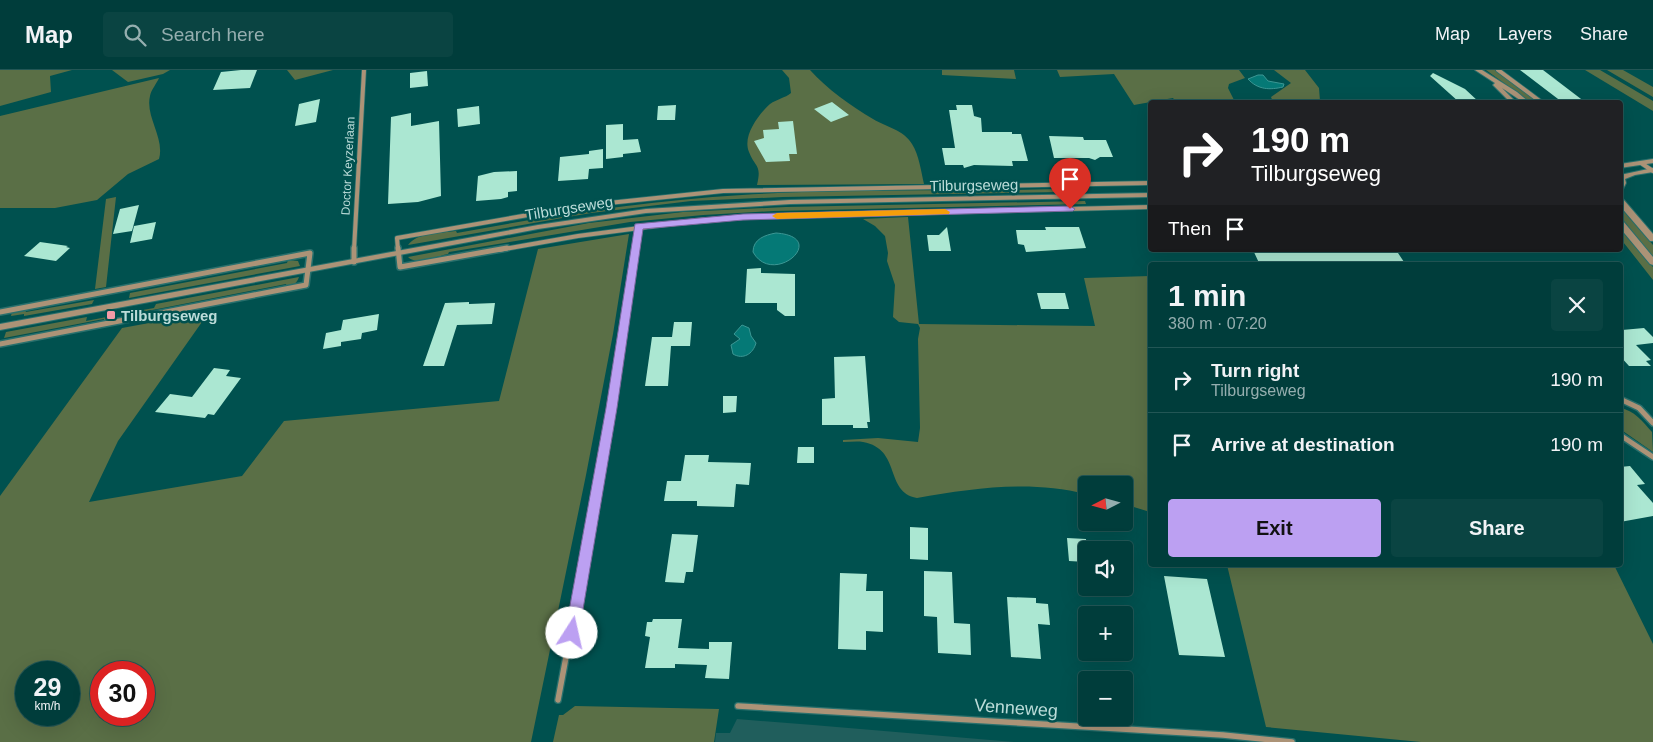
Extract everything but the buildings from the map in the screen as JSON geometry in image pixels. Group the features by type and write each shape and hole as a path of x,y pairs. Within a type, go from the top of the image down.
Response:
{"street":[{"name":"Doctor Keyzerlaan","path":"354,262 364,70"},
{"path":"1478,70 1523,100"},
{"path":"1498,70 1537,100"},
{"path":"1490,79 1511,100"},
{"path":"1623,166 1653,161"},
{"path":"1641,163 1653,170"},
{"path":"1623,176 1653,170"},
{"name":"Tilburgseweg","path":"1148,183 723,191 580,206 397,238 400,267 466,254 638,226 743,217 1148,207"},
{"name":"Tilburgseweg","path":"0,327 584,219 688,206 799,201 1148,195"},
{"path":"1623,205 1653,240"},
{"path":"558,700 595,508 638,226"},
{"path":"1623,227 1653,262"},
{"path":"0,312 310,253 306,285 0,344"},
{"path":"1623,400 1632,402 1653,423"},
{"path":"1623,436 1653,457"},
{"name":"Venneweg","path":"738,706 1223,735 1292,742"}],"shaded area":[{"path":"1263,75 1268,81 1284,84 1283,87 1264,88 1252,83 1248,79"},
{"path":"776,233 792,236 798,243 798,250 793,258 784,263 773,265 762,262 753,252 755,244 764,236"},
{"path":"742,325 749,328 751,336 756,343 750,353 744,356 737,356 733,354 731,345 740,339 734,334"},
{"path":"737,719 1014,742 715,742 716,733 730,733"}],"green space":[{"path":"0,70 72,70 50,76 51,92 0,106"},
{"path":"112,70 170,70 163,74 128,82"},
{"path":"287,70 333,70 295,80"},
{"path":"782,70 810,70 848,103 909,139 920,163 924,184 757,185 759,173 747,146 748,139 757,119 766,108 773,102 791,93 789,78"},
{"path":"942,70 1014,70 1016,79 942,75"},
{"path":"1057,70 1239,70 1245,78 1229,84 1228,88 1234,100 1174,100 1173,98 1148,100 1148,102 1134,105 1114,74 1060,77"},
{"path":"1274,70 1305,70 1319,88 1320,100 1272,100 1271,97 1291,83"},
{"path":"1486,70 1495,70 1535,100 1527,100"},
{"path":"1585,70 1600,70 1653,101 1653,111"},
{"path":"1607,70 1623,70 1653,87 1653,97"},
{"path":"159,78 151,94 149,104 159,143 159,159 128,174 97,200 55,208 0,208 0,116"},
{"path":"1059,189 1060,192 783,197 691,201 591,213 408,245 424,235 456,231 457,233 528,220 670,201 781,193"},
{"path":"116,197 106,287 95,289 106,199"},
{"path":"1085,201 1086,204 774,211 703,215 630,222 449,252 448,254 421,261 412,260 408,257 589,223 683,212 786,207"},
{"path":"1623,210 1653,245 1653,257 1628,228 1624,221"},
{"path":"908,217 919,324 1095,326 1084,278 1148,276 1148,511 1133,507 1133,476 1078,476 1078,492 1023,486 959,491 917,498 907,494 900,488 889,461 875,446 863,442 843,442 843,440 878,438 918,442 920,428 918,339 920,328 918,324 899,322 893,317 895,285 887,261 888,253 885,236 875,226 863,219"},
{"path":"1623,232 1653,267 1653,280 1623,242"},
{"path":"629,234 613,334 586,475 531,742 0,742 0,496 122,328 209,312 118,441 89,502 242,476 284,421 499,401 538,249"},
{"path":"288,260 298,261 300,266 129,298 130,293 287,263"},
{"path":"299,277 296,283 289,287 286,284 137,313 134,316 124,318 126,313 154,308 156,304"},
{"path":"94,300 92,304 24,316 24,314 11,316 12,312 25,310 26,312"},
{"path":"117,315 116,319 104,321 104,319 4,338 6,332 87,317 86,321"},
{"path":"1623,409 1634,414 1652,432 1653,452 1623,431"},
{"path":"1227,567 1615,567 1653,644 1653,742 1421,742 1266,727"},
{"path":"575,706 719,709 714,742 553,742 559,715 563,715"}],"slow traffic":[{"path":"777,216 945,212"}],"place":[{"name":"Tilburgseweg","path":"111,315"}],"route":[{"path":"572,633 612,408 638,226 743,217 1070,209"}]}
